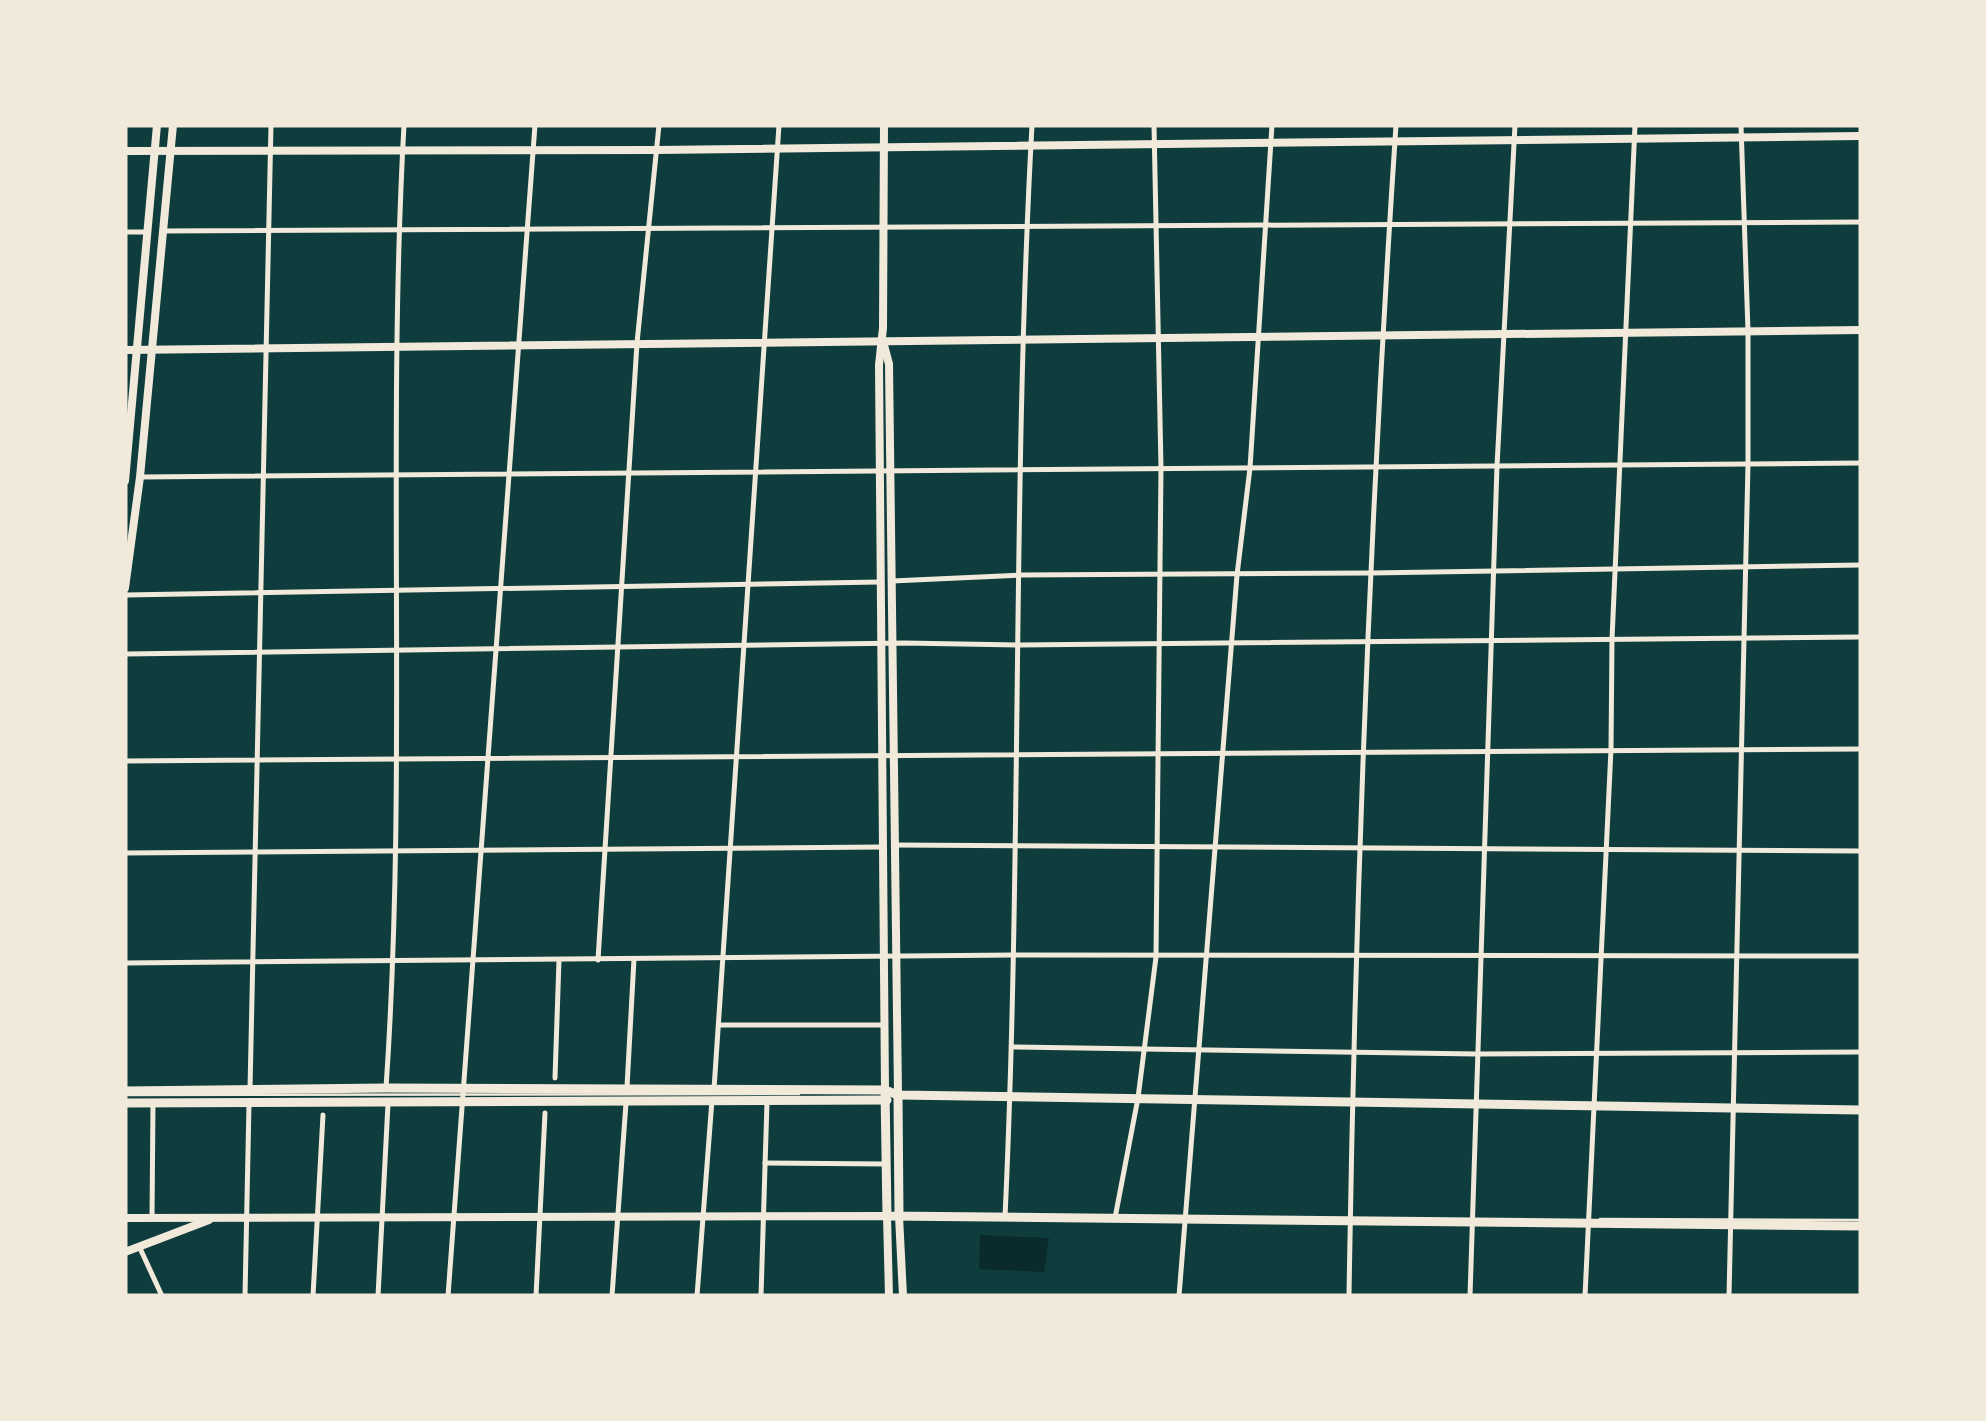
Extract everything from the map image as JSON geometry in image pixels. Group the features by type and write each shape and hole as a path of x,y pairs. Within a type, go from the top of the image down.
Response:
{"main road":[{"path":"125,477 157,125"},
{"path":"125,591 140,477 173,125"},
{"path":"884,125 883,340 878,364 889,1296"},
{"path":"125,151 778,149 1861,136"},
{"path":"125,350 1861,330"},
{"path":"883,340 889,364 903,1296"},
{"path":"125,1098 250,1089 386,1088 463,1097 626,1103 713,1097 898,1095 1861,1110"},
{"path":"125,1098 153,1103 388,1103 627,1090 767,1102 885,1095"},
{"path":"125,1218 900,1216 1350,1223 1861,1223"},
{"path":"125,1252 219,1218"}],"street":[{"path":"250,1089 271,125"},
{"path":"386,1088 394,962 395,347 404,125"},
{"path":"448,1296 535,125"},
{"path":"598,960 637,342 659,125"},
{"path":"697,1296 719,1025 779,125"},
{"path":"1005,1217 1015,956 1032,125"},
{"path":"1115,1218 1138,1098 1156,957 1161,468 1154,125"},
{"path":"1179,1296 1236,574 1250,468 1272,125"},
{"path":"1350,1296 1362,750 1374,467 1396,125"},
{"path":"1470,1296 1497,466 1515,125"},
{"path":"1585,1296 1635,125"},
{"path":"1729,1296 1748,464 1741,125"},
{"path":"162,232 1861,222"},
{"path":"125,232 148,232"},
{"path":"140,477 1861,463"},
{"path":"892,581 1020,574 1493,572 1861,564"},
{"path":"125,591 880,582"},
{"path":"125,654 1861,637"},
{"path":"125,760 1861,749"},
{"path":"125,854 883,846"},
{"path":"895,846 1861,851"},
{"path":"125,963 1359,954 1861,956"},
{"path":"627,1090 634,959"},
{"path":"555,1078 559,960"},
{"path":"719,1025 884,1025"},
{"path":"1012,1047 1477,1054 1861,1052"},
{"path":"761,1296 767,1102"},
{"path":"152,1218 153,1103"},
{"path":"378,1296 388,1103"},
{"path":"612,1296 626,1103"},
{"path":"245,1296 250,1104"},
{"path":"536,1296 545,1112"},
{"path":"313,1296 324,1114"},
{"path":"765,1163 886,1164"},
{"path":"139,1246 162,1296"}],"lane":[{"path":"125,1098 713,1097"}],"water":[{"path":"980,1235 1049,1238 1044,1272 979,1269"}]}
